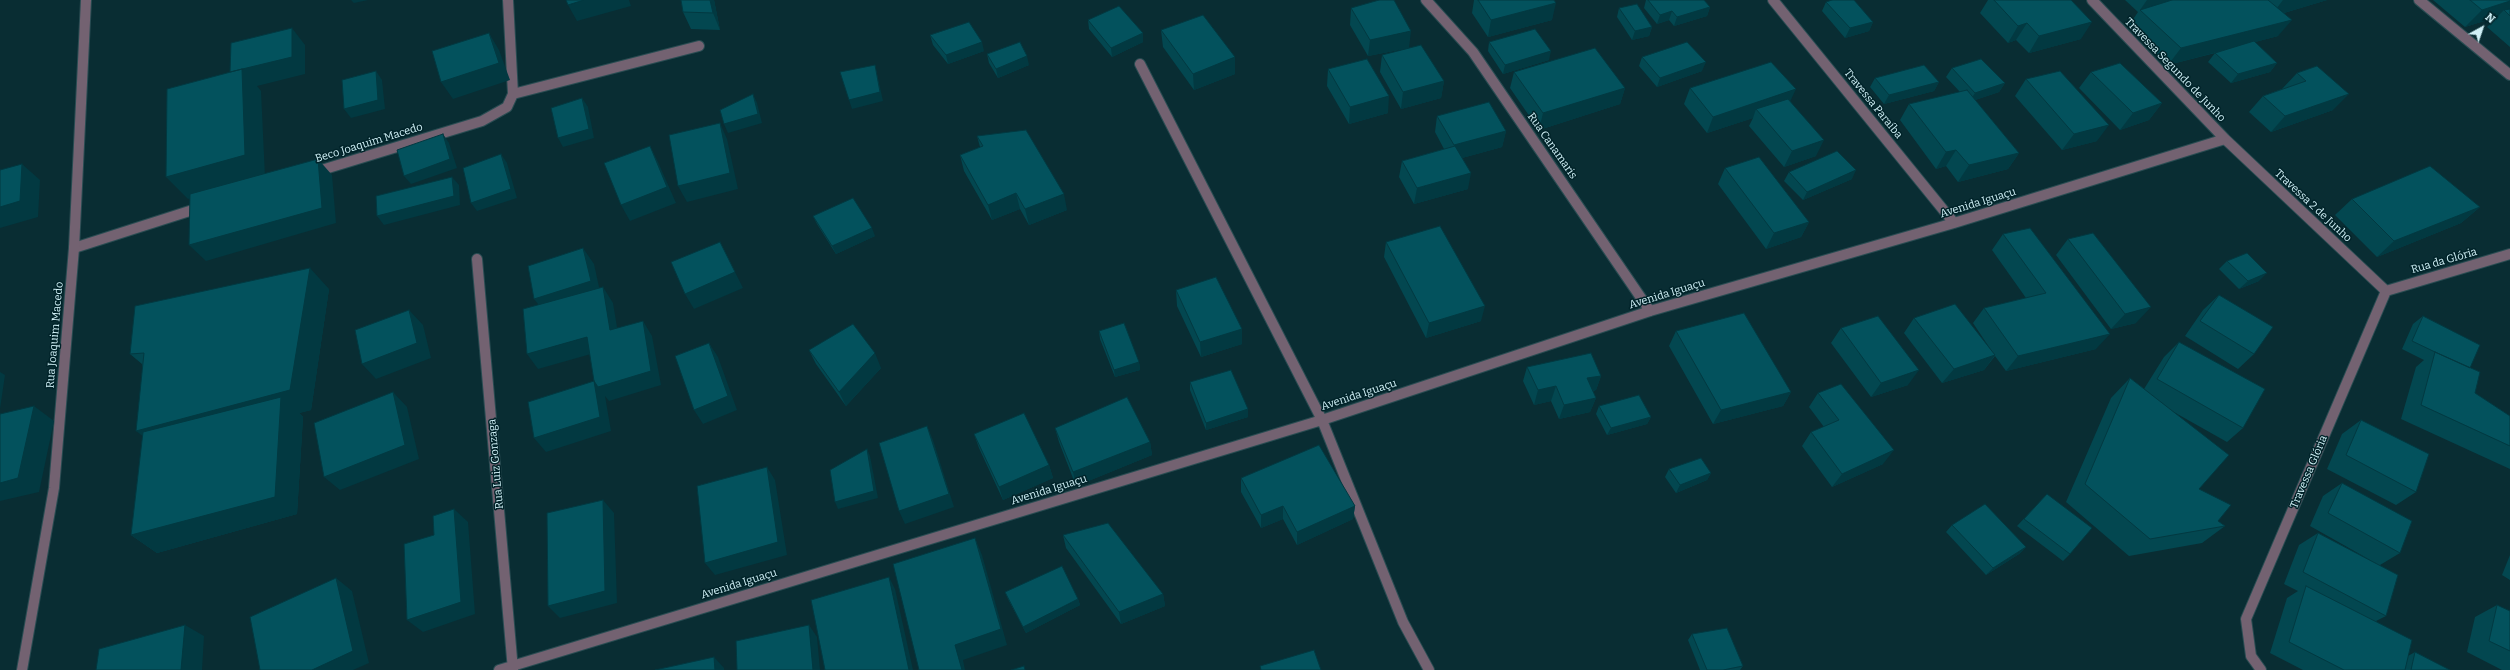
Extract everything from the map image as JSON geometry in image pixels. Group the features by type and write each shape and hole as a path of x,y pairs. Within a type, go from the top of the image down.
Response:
{"street":[{"name":"Rua Joaquim Macedo","path":"22,670 54,488 74,248 86,0"},
{"path":"508,0 513,94 699,46"},
{"name":"Rua Canamaris","path":"1426,0 1473,52 1650,311"},
{"name":"Travessa Paraíba","path":"1774,0 1954,223"},
{"name":"Travessa Segundo de Junho","path":"2092,0 2225,139"},
{"path":"2419,0 2510,75"},
{"path":"1140,64 1322,420 1403,622 1430,670"},
{"name":"Beco Joaquim Macedo","path":"305,175 482,121 507,107 513,94"},
{"name":"Avenida Iguaçu","path":"499,670 513,668 1322,420 1650,311 1954,223 2225,139"},
{"name":"Travessa 2 de Junho","path":"2225,139 2386,291"},
{"path":"74,248 210,204"},
{"name":"Rua da Glória","path":"2386,291 2510,254"},
{"name":"Rua Luiz Gonzaga","path":"477,259 513,668"},
{"name":"Travessa Glória","path":"2261,670 2251,656 2246,619 2386,291"}],"building":[{"path":"566,0 584,0 568,5"},
{"path":"681,0 710,0 713,13 683,12"},
{"path":"1379,0 1394,0 1411,31 1370,40 1351,8"},
{"path":"1478,0 1554,0 1556,3 1491,20"},
{"path":"1648,0 1704,0 1710,7 1677,17 1672,11 1660,15"},
{"path":"1832,0 1854,0 1873,22 1850,28 1826,2"},
{"path":"1994,0 2071,0 2092,22 2039,36 2027,23 2018,26"},
{"path":"2172,0 2268,0 2292,20 2181,48 2140,10"},
{"path":"2470,0 2510,0 2510,1 2482,10"},
{"path":"1637,4 1652,27 1635,31 1619,8"},
{"path":"1119,6 1143,33 1111,48 1088,20"},
{"path":"2510,9 2510,16 2504,10"},
{"path":"1203,15 1235,57 1193,74 1161,30"},
{"path":"969,22 982,42 946,55 930,35"},
{"path":"292,28 292,57 230,72 231,43"},
{"path":"1535,29 1551,51 1505,65 1489,42"},
{"path":"489,33 499,63 441,82 432,51"},
{"path":"2254,41 2277,63 2238,74 2215,53"},
{"path":"1020,42 1027,56 996,69 987,54"},
{"path":"1687,42 1706,62 1660,78 1642,57"},
{"path":"1421,45 1444,81 1403,92 1382,55"},
{"path":"1595,48 1625,88 1543,113 1514,72"},
{"path":"1367,59 1389,96 1350,107 1328,69"},
{"path":"1981,59 2005,83 1975,93 1952,68"},
{"path":"1771,62 1796,89 1713,117 1690,88"},
{"path":"2120,63 2162,103 2133,113 2091,72"},
{"path":"875,65 880,92 849,100 840,72"},
{"path":"1924,65 1939,82 1889,95 1875,78"},
{"path":"2317,66 2349,94 2285,116 2263,96 2306,81 2297,73"},
{"path":"242,69 245,155 166,177 167,89"},
{"path":"376,71 378,100 344,109 342,80"},
{"path":"2060,71 2109,125 2074,134 2026,79"},
{"path":"1967,90 2019,153 1969,165 1956,150 1946,152 1909,104"},
{"path":"753,94 758,114 724,124 720,110"},
{"path":"582,98 589,129 558,138 551,108"},
{"path":"1788,99 1824,140 1792,151 1756,109"},
{"path":"1489,102 1506,131 1454,145 1437,116"},
{"path":"720,123 730,173 678,186 669,135"},
{"path":"1026,130 1064,194 1025,209 1016,193 988,205 960,155 983,146 977,136"},
{"path":"443,134 450,159 404,176 397,150"},
{"path":"650,146 667,187 621,205 604,163"},
{"path":"1455,146 1471,173 1417,188 1402,161"},
{"path":"1837,151 1856,170 1807,192 1789,172"},
{"path":"501,154 511,189 471,203 463,168"},
{"path":"1759,157 1809,222 1774,233 1725,168"},
{"path":"318,159 322,208 189,245 190,194"},
{"path":"22,164 20,201 0,207 0,170"},
{"path":"2430,166 2480,207 2394,241 2352,199"},
{"path":"452,177 454,196 377,216 376,196"},
{"path":"853,198 872,228 832,246 813,216"},
{"path":"1440,226 1485,306 1429,323 1386,242"},
{"path":"2030,228 2110,334 2018,356 1984,308 2046,293 2003,234"},
{"path":"2093,233 2151,307 2125,314 2068,239"},
{"path":"720,242 735,272 685,294 671,262"},
{"path":"583,248 591,281 534,299 528,266"},
{"path":"2247,253 2267,273 2248,281 2227,261"},
{"path":"310,268 290,390 136,431 144,353 130,354 135,306"},
{"path":"1216,277 1242,329 1200,342 1176,290"},
{"path":"603,287 610,330 643,321 651,371 598,387 594,381 587,337 527,354 523,309"},
{"path":"2219,295 2273,327 2254,354 2200,321"},
{"path":"1955,304 1995,355 1954,369 1914,318"},
{"path":"409,310 417,343 362,364 355,330"},
{"path":"1744,313 1791,392 1721,410 1676,331"},
{"path":"1878,316 1919,370 1881,383 1841,328"},
{"path":"2423,316 2480,345 2470,368 2412,341"},
{"path":"1124,323 1139,362 1114,370 1099,331"},
{"path":"853,324 875,353 839,392 809,350"},
{"path":"2179,342 2265,389 2243,428 2157,379"},
{"path":"709,343 728,396 694,410 675,356"},
{"path":"2435,352 2480,372 2475,393 2510,416 2510,446 2421,405"},
{"path":"1591,353 1601,376 1587,378 1596,398 1564,405 1556,386 1538,390 1527,367"},
{"path":"1231,370 1248,409 1206,423 1190,382"},
{"path":"2130,378 2229,455 2199,489 2231,505 2218,521 2225,526 2150,539 2085,484"},
{"path":"594,381 600,417 534,438 528,402"},
{"path":"1841,384 1894,450 1842,474 1811,432 1839,420 1818,393"},
{"path":"393,392 405,445 324,477 314,423"},
{"path":"1639,395 1651,417 1611,428 1599,406"},
{"path":"281,397 275,497 131,535 143,432"},
{"path":"1127,397 1150,442 1073,472 1055,428"},
{"path":"34,406 18,478 0,483 0,414"},
{"path":"1024,413 1049,465 999,487 974,434"},
{"path":"2361,420 2429,454 2416,492 2346,455"},
{"path":"927,426 949,494 899,511 879,443"},
{"path":"1319,445 1355,506 1297,532 1283,506 1261,515 1241,478"},
{"path":"867,449 874,491 835,502 830,470"},
{"path":"1701,458 1711,473 1680,485 1669,469"},
{"path":"767,467 778,542 705,563 697,486"},
{"path":"2342,483 2412,521 2400,553 2328,513"},
{"path":"2047,494 2092,528 2070,554 2024,519"},
{"path":"603,500 605,591 548,606 547,513"},
{"path":"1985,504 2026,547 1993,568 1952,525"},
{"path":"454,509 461,602 407,620 404,544 434,535 433,516"},
{"path":"1108,523 1163,594 1119,612 1063,535"},
{"path":"2318,533 2398,575 2386,616 2303,572"},
{"path":"975,538 1001,629 955,645 962,670 919,670 893,564"},
{"path":"1062,566 1078,599 1023,627 1005,592"},
{"path":"889,577 909,670 825,670 811,600"},
{"path":"336,578 353,651 312,670 260,670 250,617"},
{"path":"2306,586 2412,640 2405,670 2344,670 2289,642"},
{"path":"2497,605 2510,611 2510,651 2489,641"},
{"path":"185,625 181,670 96,670 99,649"},
{"path":"809,625 813,670 737,670 736,641"},
{"path":"1727,628 1743,666 1723,670 1707,670 1692,634"},
{"path":"1314,650 1321,670 1261,670 1260,666"},
{"path":"2415,652 2450,670 2411,670"},
{"path":"714,657 715,670 655,670"},
{"path":"1024,666 1025,670 1011,670"}]}
